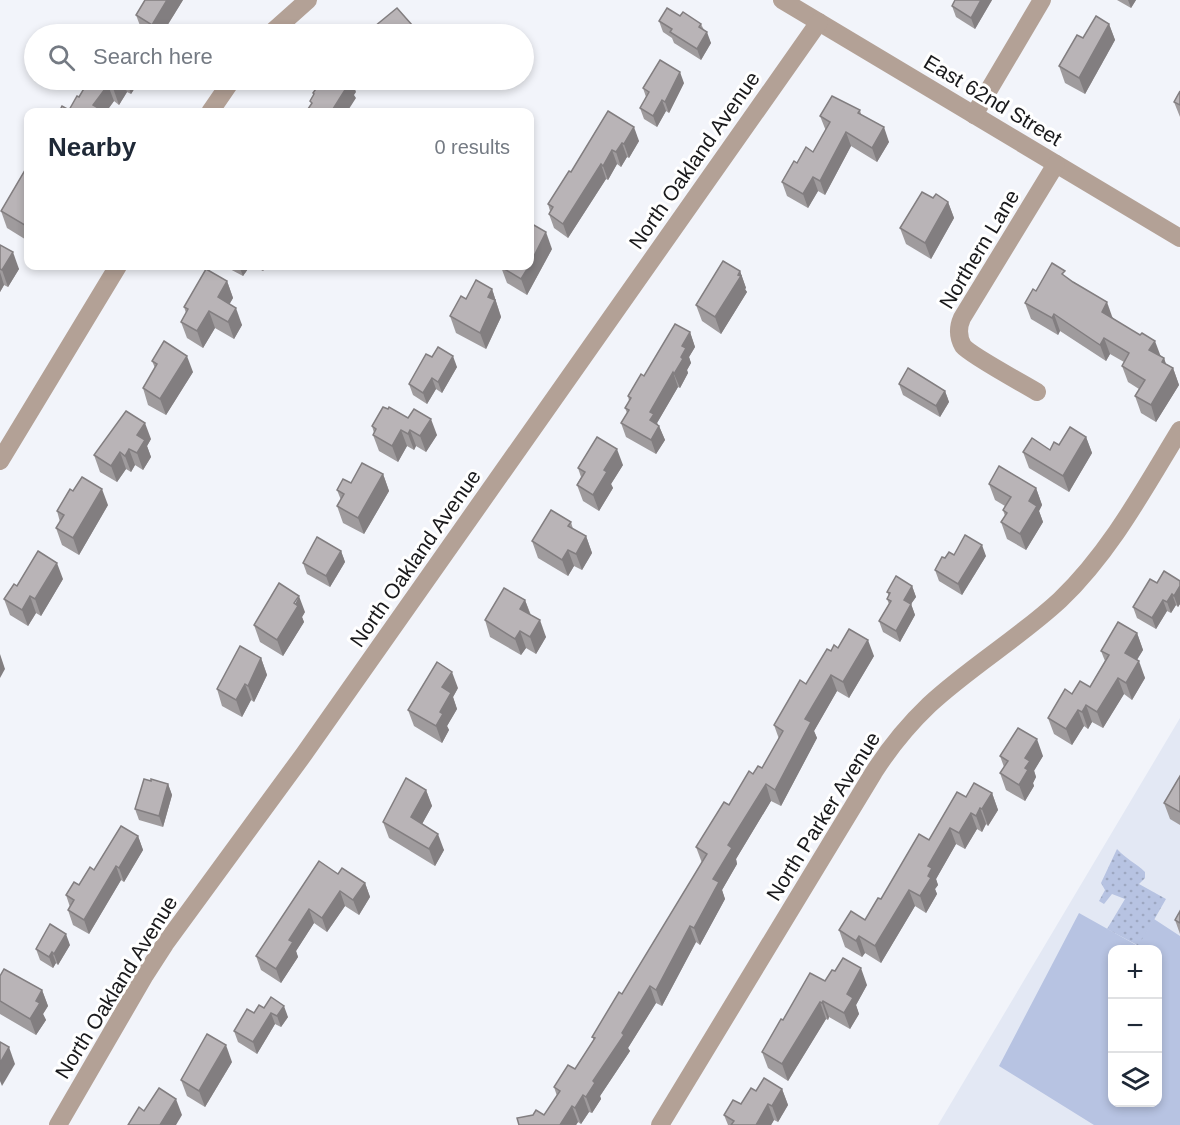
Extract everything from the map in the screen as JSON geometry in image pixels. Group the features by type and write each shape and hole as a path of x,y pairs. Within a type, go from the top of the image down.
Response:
{"street":[{"path":"281,24 309,0"},
{"name":"East 62nd Street","path":"782,0 1180,238"},
{"path":"974,115 1042,0"},
{"name":"North Oakland Avenue","path":"58,1125 165,944 304,754 819,22"},
{"path":"213,108 225,90"},
{"name":"Northern Lane","path":"1037,392 967,350 959,335 959,328 962,318 1056,164"},
{"path":"0,461 116,270"},
{"name":"North Parker Avenue","path":"660,1125 874,772 895,742 930,704 1034,622 1077,582 1115,536 1178,436"}],"shaded area":[{"path":"1180,718 1180,1125 938,1125"},
{"path":"1117,849 1145,872 1145,878 1139,884 1166,899 1140,945 1107,929 1125,899 1112,894 1104,904 1099,901 1105,890 1101,883"},
{"path":"1079,913 1136,945 1108,945 1108,1107 1162,1107 1162,945 1139,945 1154,919 1180,936 1180,1125 1094,1125 999,1066"}],"building":[{"path":"145,0 167,0 153,24 136,15"},
{"path":"955,0 981,0 971,18 952,6"},
{"path":"397,8 411,24 378,24"},
{"path":"667,8 680,16 683,12 701,24 699,27 707,32 697,49 670,32 672,29 659,21"},
{"path":"1096,16 1109,24 1079,78 1059,66 1077,35 1083,38"},
{"path":"660,60 680,72 665,102 662,100 653,116 640,108 649,92 643,88"},
{"path":"83,90 104,90 93,105 98,108 70,108 77,96 79,97"},
{"path":"315,90 345,90 334,108 309,108 312,103 310,101"},
{"path":"1180,91 1180,105 1174,102"},
{"path":"832,96 860,110 858,113 884,127 872,148 846,132 820,181 813,177 803,194 782,182 794,161 797,163 806,147 813,152 830,122 820,116"},
{"path":"608,111 634,127 624,144 622,143 616,152 612,150 603,166 601,164 563,224 549,214 553,207 548,204 569,171 571,172"},
{"path":"24,172 24,225 1,211"},
{"path":"922,192 933,198 936,194 948,202 925,243 900,228"},
{"path":"534,225 546,232 534,256"},
{"path":"0,245 13,252 2,270 0,269"},
{"path":"723,261 740,271 738,275 741,276 715,317 696,305"},
{"path":"1052,263 1065,271 1062,274 1073,282 1107,302 1102,312 1140,335 1142,333 1155,341 1149,350 1164,358 1162,362 1173,368 1151,405 1135,396 1145,380 1122,366 1129,353 1104,338 1100,345 1054,314 1052,318 1025,303 1033,289 1036,291"},
{"path":"205,270 208,270 227,281 218,297 236,308 228,322 209,311 197,331 181,322 188,309 184,307"},
{"path":"506,270 527,270 521,279"},
{"path":"476,280 492,289 488,297 495,300 480,333 450,316 461,296 466,299"},
{"path":"675,324 690,332 682,346 686,348 681,357 683,359 650,412 654,414 650,420 659,426 651,440 621,423 629,410 625,408 631,398 628,396 641,374 644,376"},
{"path":"164,341 187,356 160,399 143,388 157,364 152,361"},
{"path":"438,347 453,356 438,382 432,378 423,393 409,384 426,354 432,357"},
{"path":"908,368 945,391 936,406 899,384"},
{"path":"383,407 388,409 389,407 408,418 414,409 431,419 420,436 410,430 408,434 401,430 392,446 373,435 376,429 372,426"},
{"path":"126,411 145,423 137,435 145,440 137,453 129,449 125,456 120,452 111,466 94,455"},
{"path":"1070,427 1086,437 1063,476 1023,452 1032,438 1050,450 1054,442 1059,445"},
{"path":"597,437 617,449 604,470 607,472 593,495 577,485 585,472 578,468"},
{"path":"362,463 383,474 358,518 337,506 344,494 337,490 343,479 351,483"},
{"path":"999,466 1036,488 1029,501 1037,506 1020,534 1001,522 1007,513 1003,510 1011,497 989,484"},
{"path":"82,477 102,489 73,538 56,528 64,515 57,511 70,489 73,491"},
{"path":"551,510 571,522 568,526 586,536 576,554 568,550 562,560 532,541"},
{"path":"965,535 982,545 958,584 935,570 942,557 945,558 949,552 954,555"},
{"path":"317,537 341,551 326,576 303,563"},
{"path":"38,551 57,563 35,599 30,596 22,610 4,599 14,584 17,586"},
{"path":"1164,571 1180,581 1180,586 1167,602 1163,600 1152,618 1133,607 1150,579 1157,583"},
{"path":"896,576 912,586 904,600 911,604 896,631 879,621 891,601 887,599 890,593 887,592"},
{"path":"279,583 299,596 294,603 298,606 277,640 254,625"},
{"path":"504,588 525,600 520,609 540,620 530,637 520,631 515,639 485,620"},
{"path":"1118,622 1137,633 1125,653 1139,661 1126,683 1118,678 1097,712 1086,705 1082,712 1078,710 1066,729 1048,718 1065,689 1072,694 1080,681 1090,687 1109,655 1101,651"},
{"path":"849,629 868,640 843,682 831,675 805,719 811,722 775,790 766,784 728,845 732,848 713,879 719,882 694,928 690,926 656,990 650,986 622,1033 624,1035 593,1081 595,1083 586,1097 583,1095 575,1108 572,1106 560,1125 519,1125 517,1118 533,1115 536,1110 544,1115 560,1091 554,1087 568,1065 575,1069 595,1038 592,1037 619,992 622,994 707,854 696,847 724,802 729,805 749,771 753,774 758,766 762,768 783,731 774,725 800,680 806,684 827,649 831,651 834,645 838,648"},
{"path":"240,646 261,658 248,686 245,684 236,700 217,689"},
{"path":"437,662 452,672 442,687 451,693 440,712 443,714 436,726 408,710"},
{"path":"1018,728 1037,739 1025,758 1030,761 1025,768 1028,770 1019,785 1000,773 1008,761 1000,756"},
{"path":"1180,776 1180,812 1164,803"},
{"path":"406,778 426,790 411,817 438,834 429,849 383,822"},
{"path":"144,779 168,784 159,816 135,809"},
{"path":"974,783 992,793 976,816 971,813 959,833 950,828 928,866 932,868 928,876 931,878 920,896 909,890 875,946 859,936 856,941 839,930 851,911 865,920 878,898 881,899 919,834 929,840 957,792 966,797"},
{"path":"121,826 138,836 119,868 116,866 84,920 68,910 74,900 66,895 74,882 79,885 90,867 94,870"},
{"path":"319,861 338,874 342,868 365,883 353,900 340,891 322,918 309,909 289,940 293,942 276,969 256,956"},
{"path":"1180,911 1180,923 1175,920"},
{"path":"50,924 66,934 54,954 52,952 49,957 36,949"},
{"path":"843,958 861,968 847,994 853,998 844,1013 823,1001 820,1002 782,1064 762,1052 810,973 825,981"},
{"path":"4,969 42,990 36,1001 40,1003 30,1019 0,1001 0,976"},
{"path":"271,997 284,1006 277,1016 271,1013 253,1042 234,1031 247,1009 254,1013 259,1005 264,1008"},
{"path":"207,1034 226,1045 199,1091 181,1080"},
{"path":"0,1042 9,1047 0,1063"},
{"path":"764,1078 782,1089 772,1106 768,1104 756,1125 731,1125 734,1121 724,1115 733,1100 741,1104 751,1088 756,1091"},
{"path":"159,1088 176,1099 160,1125 128,1125 139,1107 144,1111"}]}
